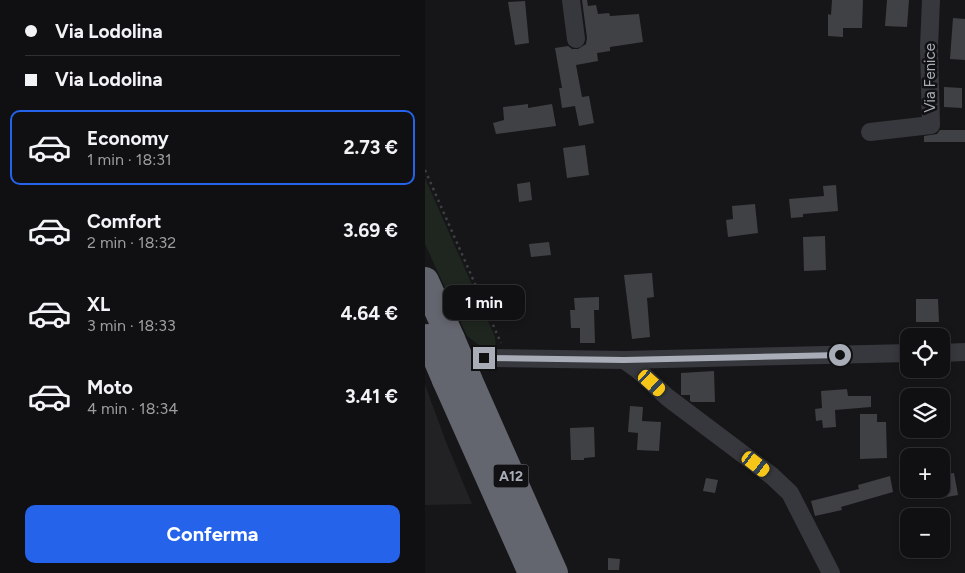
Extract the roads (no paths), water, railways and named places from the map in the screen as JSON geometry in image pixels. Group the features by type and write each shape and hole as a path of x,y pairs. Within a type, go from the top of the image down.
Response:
{"highway":[{"name":"A12","path":"425,281 435,336 466,372 554,573"},
{"name":"A12","path":"466,372 532,573"}],"street":[{"path":"571,0 576,39"},
{"name":"Via Fenice","path":"870,132 931,125 929,47 931,0"},
{"path":"950,353 965,352"},
{"path":"466,372 508,358 624,360 900,354"},
{"path":"624,360 638,370 667,397 772,476 790,493 831,573"}]}
